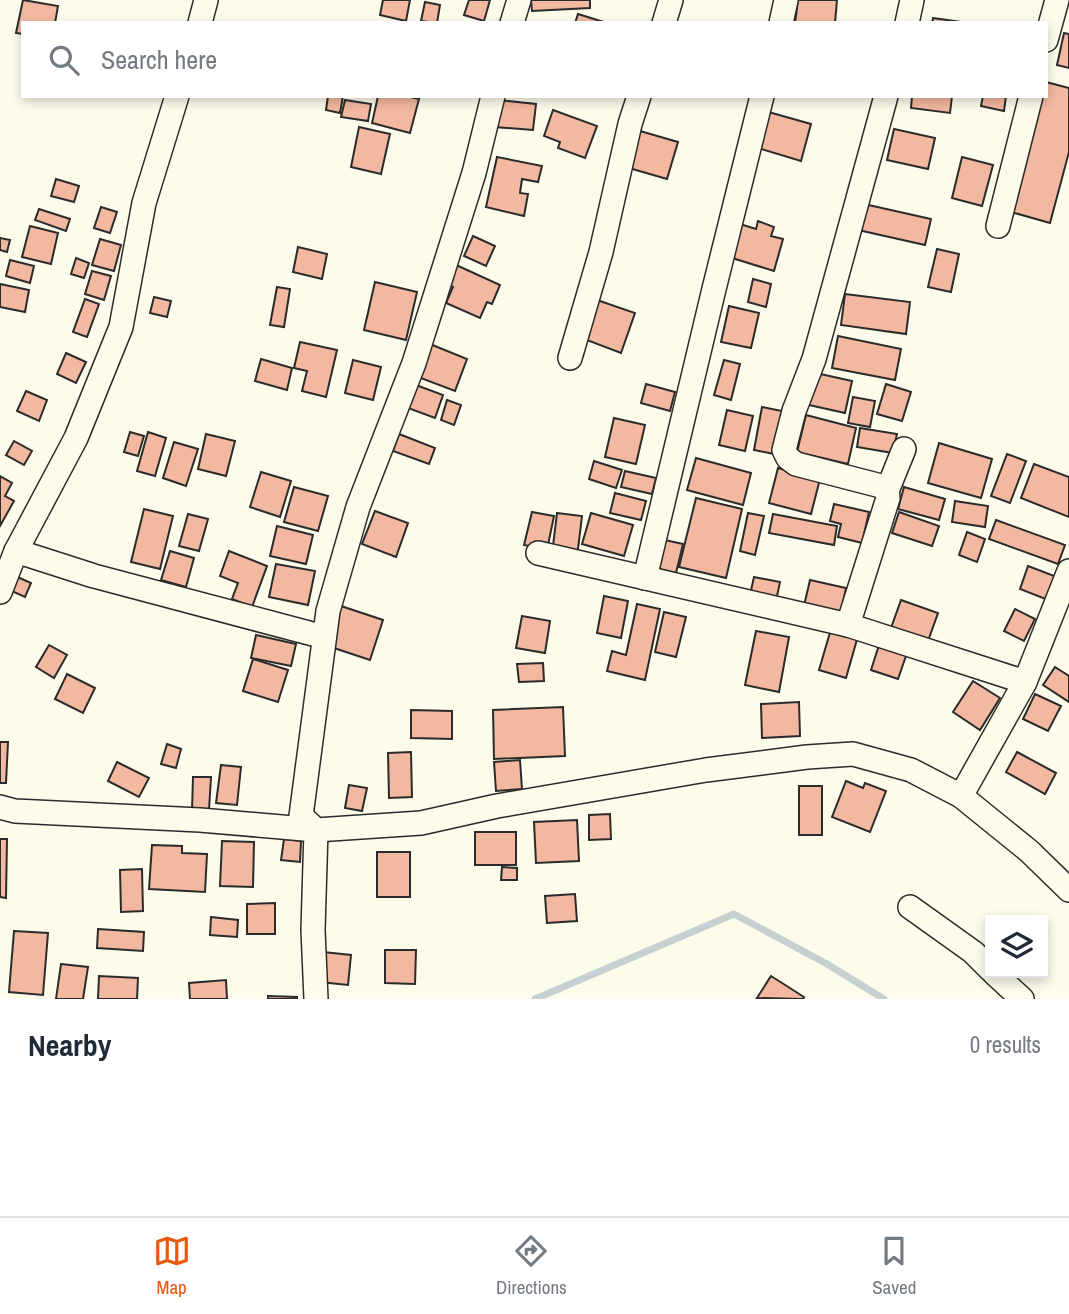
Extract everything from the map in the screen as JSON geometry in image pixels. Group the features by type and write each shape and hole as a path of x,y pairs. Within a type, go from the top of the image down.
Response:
{"street":[{"path":"201,21 206,0"},
{"path":"514,21 519,0"},
{"path":"665,21 671,0"},
{"path":"781,21 786,0"},
{"path":"907,21 912,0"},
{"path":"1048,33 1057,0"},
{"path":"0,592 16,551 76,438 121,327 144,203 176,98"},
{"path":"316,830 301,817 328,611 358,507 414,363 474,173 493,98"},
{"path":"570,358 601,252 638,98"},
{"path":"645,578 762,98"},
{"path":"885,98 814,359 794,411 784,450 788,458 796,464 881,486 887,491"},
{"path":"998,226 1030,98"},
{"path":"848,625 888,498 887,491 904,449"},
{"path":"16,551 94,576 324,637"},
{"path":"538,553 848,625 1025,682"},
{"path":"961,796 1025,682 1069,571"},
{"path":"0,807 15,811 200,820 316,830 421,823 567,793 706,771 853,754 911,770 961,796 1029,851 1069,890"},
{"path":"316,830 313,930 316,999"},
{"path":"910,907 973,952 985,964"},
{"path":"999,978 1022,999"}],"building":[{"path":"23,0 58,6 55,21 21,21 21,34 16,33"},
{"path":"383,0 410,0 406,21 380,15"},
{"path":"469,0 490,0 484,21 464,15"},
{"path":"531,0 590,0 590,8 532,11"},
{"path":"798,0 837,0 835,21 795,21"},
{"path":"425,2 440,5 437,21 421,21"},
{"path":"578,14 601,21 576,21"},
{"path":"933,18 954,21 932,21"},
{"path":"1064,33 1069,34 1069,68 1057,65"},
{"path":"1048,83 1069,88 1069,152 1050,223 1011,212 1041,98 1048,98"},
{"path":"328,98 343,98 340,113 326,110"},
{"path":"378,98 419,99 410,133 372,123"},
{"path":"912,98 952,98 950,113 911,108"},
{"path":"983,98 1006,98 1004,111 981,106"},
{"path":"345,100 371,104 368,121 341,117"},
{"path":"498,100 536,104 533,130 495,127"},
{"path":"553,110 597,126 585,158 558,148 560,142 544,136"},
{"path":"765,111 811,124 801,161 758,148"},
{"path":"359,127 390,134 381,174 351,167"},
{"path":"894,129 935,138 928,169 887,160"},
{"path":"640,131 678,142 667,179 629,168"},
{"path":"497,157 542,166 538,182 522,179 520,193 528,194 524,216 486,207"},
{"path":"962,157 993,165 982,206 952,198"},
{"path":"56,179 79,186 74,202 51,196"},
{"path":"864,204 931,219 925,245 858,230"},
{"path":"101,207 117,212 110,233 94,228"},
{"path":"39,209 70,219 66,231 35,220"},
{"path":"758,221 774,227 771,236 783,239 774,271 729,257 740,224 756,229"},
{"path":"30,226 58,233 51,264 22,257"},
{"path":"473,236 495,246 486,266 464,256"},
{"path":"0,238 10,240 7,252 0,250"},
{"path":"100,239 121,245 114,271 92,265"},
{"path":"298,247 327,254 322,279 293,272"},
{"path":"937,249 959,254 951,292 928,287"},
{"path":"76,258 89,263 84,278 71,274"},
{"path":"10,260 34,266 30,283 6,276"},
{"path":"454,264 500,285 492,304 487,302 480,318 446,303 453,287 445,283"},
{"path":"92,271 111,276 104,300 85,294"},
{"path":"753,279 771,284 766,307 748,302"},
{"path":"375,282 417,292 406,340 364,330"},
{"path":"0,284 29,290 25,312 0,307"},
{"path":"277,287 290,289 284,327 270,325"},
{"path":"845,294 910,302 906,334 841,325"},
{"path":"154,297 171,301 167,317 150,313"},
{"path":"85,299 99,304 87,337 73,332"},
{"path":"597,300 635,313 621,353 584,339"},
{"path":"729,306 759,313 751,348 721,342"},
{"path":"838,336 901,349 895,380 832,368"},
{"path":"300,342 337,350 326,397 302,391 307,371 294,368"},
{"path":"430,344 467,359 455,391 418,377"},
{"path":"66,353 86,362 76,383 57,374"},
{"path":"261,359 292,368 287,390 255,381"},
{"path":"353,360 381,367 373,400 345,393"},
{"path":"724,360 740,364 731,400 714,395"},
{"path":"816,373 852,381 845,413 809,405"},
{"path":"646,384 675,392 670,411 641,403"},
{"path":"886,384 911,392 902,421 877,414"},
{"path":"416,385 443,395 435,418 408,408"},
{"path":"26,391 47,400 39,421 17,411"},
{"path":"853,397 875,401 870,427 848,423"},
{"path":"447,400 461,405 454,425 441,420"},
{"path":"762,407 782,411 774,454 754,450"},
{"path":"727,410 753,416 745,451 719,445"},
{"path":"806,415 856,428 848,464 797,452"},
{"path":"614,418 645,425 636,464 605,457"},
{"path":"860,428 897,434 893,453 857,447"},
{"path":"130,432 144,436 138,456 124,452"},
{"path":"148,432 166,438 155,476 137,471"},
{"path":"206,434 235,441 226,476 198,469"},
{"path":"399,434 435,448 429,464 393,451"},
{"path":"14,441 32,451 24,465 6,455"},
{"path":"174,442 198,449 186,486 163,478"},
{"path":"939,443 992,459 981,498 928,483"},
{"path":"1007,454 1026,461 1010,503 991,496"},
{"path":"696,458 751,473 743,505 687,490"},
{"path":"594,461 622,470 616,488 589,479"},
{"path":"1034,464 1069,477 1069,517 1021,498"},
{"path":"778,468 820,479 811,514 769,503"},
{"path":"625,471 656,478 652,494 621,487"},
{"path":"261,472 291,481 280,517 250,507"},
{"path":"0,476 12,483 5,496 14,501 0,526"},
{"path":"294,487 328,496 318,531 284,522"},
{"path":"904,487 945,499 939,520 898,509"},
{"path":"615,493 646,501 641,520 610,513"},
{"path":"696,498 742,509 726,578 679,567"},
{"path":"955,501 988,506 985,527 952,522"},
{"path":"834,504 869,512 862,543 838,537 841,524 830,521"},
{"path":"144,509 173,516 160,569 131,562"},
{"path":"375,511 408,523 396,557 362,544"},
{"path":"532,512 554,516 547,550 524,545"},
{"path":"899,512 939,526 932,546 892,533"},
{"path":"557,513 582,516 577,557 552,554"},
{"path":"591,513 633,525 624,556 582,544"},
{"path":"748,513 764,516 755,555 740,551"},
{"path":"188,514 208,519 199,551 179,546"},
{"path":"773,514 837,526 834,545 769,533"},
{"path":"996,520 1065,545 1058,564 989,539"},
{"path":"277,526 313,535 306,564 270,556"},
{"path":"967,532 985,539 977,562 959,555"},
{"path":"665,540 683,544 676,573 659,569"},
{"path":"170,551 194,558 186,587 161,580"},
{"path":"229,551 267,566 252,607 232,599 238,583 220,576"},
{"path":"276,564 315,571 308,605 269,597"},
{"path":"1028,566 1057,577 1048,600 1020,589"},
{"path":"13,575 31,583 25,597 7,589"},
{"path":"754,577 780,582 776,601 750,595"},
{"path":"810,580 846,588 840,618 803,610"},
{"path":"604,596 628,601 621,638 597,633"},
{"path":"901,600 938,613 928,641 891,628"},
{"path":"637,604 660,609 645,680 607,671 612,651 626,655"},
{"path":"341,606 383,620 370,660 328,646"},
{"path":"1015,609 1035,619 1024,641 1004,631"},
{"path":"664,612 686,617 676,657 655,652"},
{"path":"522,616 550,621 545,653 516,648"},
{"path":"831,629 858,636 846,678 819,670"},
{"path":"756,631 789,637 779,692 745,685"},
{"path":"256,635 296,644 291,666 251,658"},
{"path":"49,645 67,655 54,678 36,667"},
{"path":"879,645 907,653 898,679 871,670"},
{"path":"253,659 288,670 278,702 243,691"},
{"path":"543,663 544,681 519,682 517,664"},
{"path":"1055,667 1069,676 1069,702 1043,685"},
{"path":"67,674 95,688 83,713 55,699"},
{"path":"973,681 1000,698 980,730 953,712"},
{"path":"1035,694 1061,706 1048,731 1023,719"},
{"path":"799,702 800,736 762,738 761,704"},
{"path":"563,707 565,756 494,759 493,710"},
{"path":"411,710 452,711 452,739 411,738"},
{"path":"0,742 8,742 6,783 0,783"},
{"path":"167,744 181,749 176,768 161,764"},
{"path":"411,752 412,797 389,798 388,753"},
{"path":"1017,752 1056,773 1045,794 1006,772"},
{"path":"520,760 522,789 496,791 494,762"},
{"path":"117,762 149,778 139,797 108,781"},
{"path":"221,765 241,767 237,805 216,803"},
{"path":"193,777 211,777 209,810 192,810"},
{"path":"846,781 863,788 865,783 886,791 870,832 832,817"},
{"path":"349,785 367,788 362,811 345,808"},
{"path":"799,786 822,786 822,835 799,835"},
{"path":"610,814 611,839 589,840 589,815"},
{"path":"577,820 579,861 536,863 534,822"},
{"path":"475,832 516,832 516,865 475,865"},
{"path":"0,839 7,839 6,898 0,897"},
{"path":"284,839 301,841 300,862 281,860"},
{"path":"222,841 254,842 253,887 220,886"},
{"path":"152,845 182,846 182,853 207,854 205,892 149,889"},
{"path":"377,852 410,852 410,897 377,897"},
{"path":"502,867 517,868 517,880 501,880"},
{"path":"142,869 143,911 121,912 120,870"},
{"path":"575,894 577,921 547,923 545,896"},
{"path":"275,903 275,934 247,934 247,904"},
{"path":"211,917 238,920 237,937 210,935"},
{"path":"98,929 144,932 143,951 97,948"},
{"path":"14,931 48,933 43,995 9,992"},
{"path":"385,950 416,950 415,984 385,983"},
{"path":"323,952 351,955 348,985 320,982"},
{"path":"61,964 88,967 83,999 56,999"},
{"path":"99,976 138,978 137,999 98,999"},
{"path":"771,976 804,997 803,999 757,998"},
{"path":"226,980 227,999 190,999 189,983"},
{"path":"268,996 297,997 297,999 268,999"}],"waterway":[{"path":"535,999 734,914 827,964 884,999"}]}
